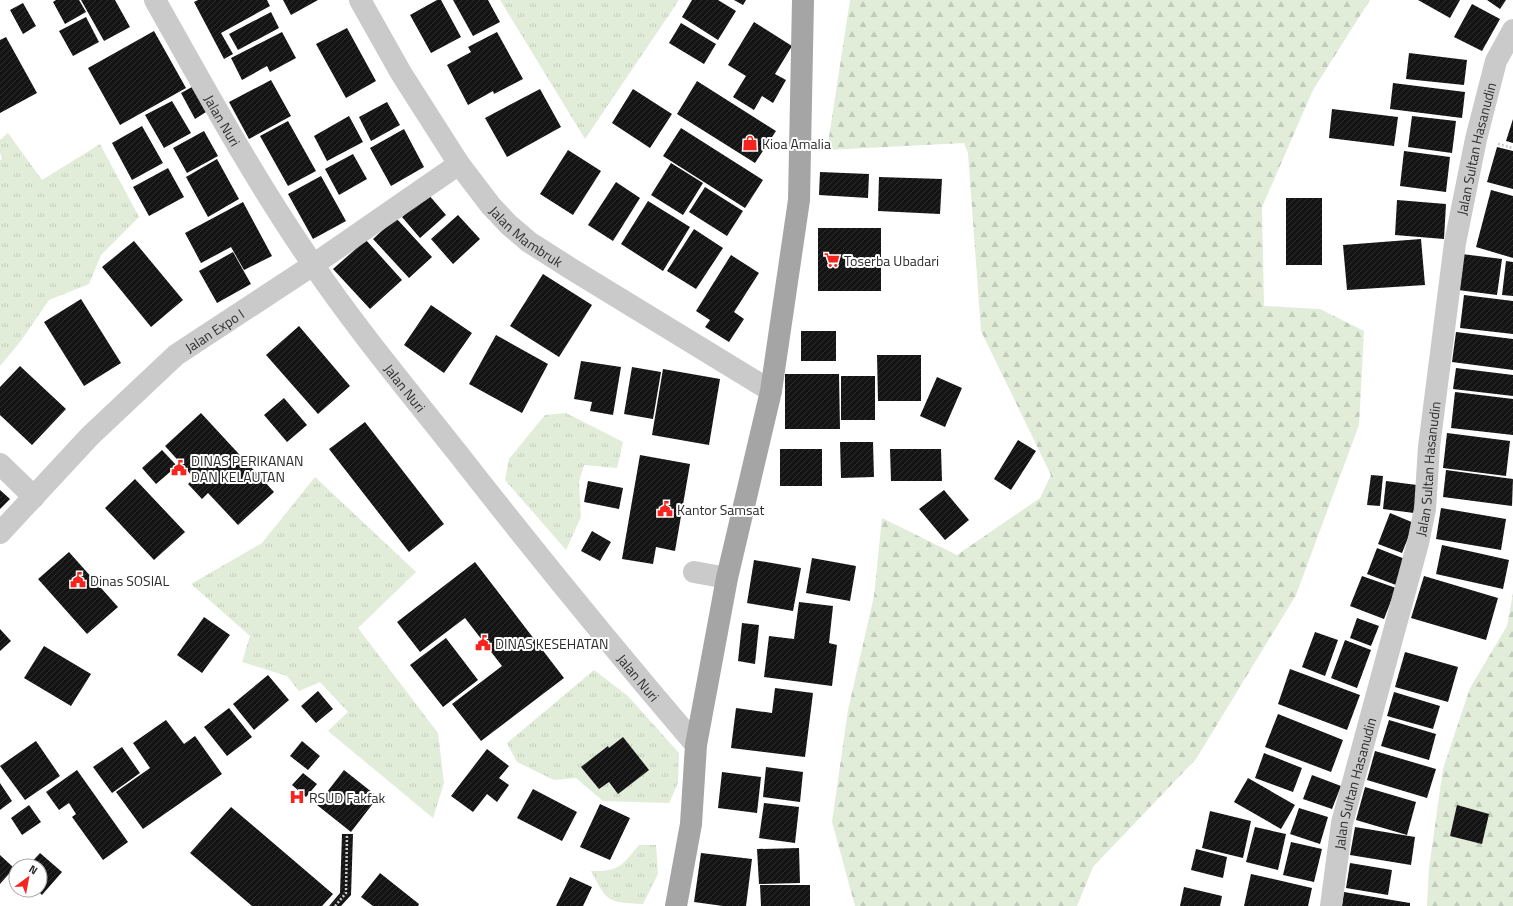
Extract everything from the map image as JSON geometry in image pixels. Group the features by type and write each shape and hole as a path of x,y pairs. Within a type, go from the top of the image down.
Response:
{"main road":[{"path":"676,906 691,824 696,746 727,578 771,391 799,200 803,0"}],"street":[{"name":"Jalan Nuri","path":"155,0 266,194 313,265 398,377 513,523 626,664 696,746"},
{"name":"Jalan Mambruk","path":"360,0 401,73 459,164 491,206 509,225 529,242 572,270 771,391"},
{"name":"Jalan Sultan Hasanudin","path":"1331,906 1342,824 1418,543 1425,509 1429,447 1455,243 1476,139 1496,61 1513,30"},
{"name":"Jalan Expo I","path":"0,534 34,497 140,401 176,355 313,265 459,164"},
{"path":"0,464 34,497"},
{"path":"694,572 727,578"}],"path":[{"path":"335,906 346,893 347,834"}],"green space":[{"path":"500,0 679,0 585,139"},
{"path":"850,0 1370,0 1313,90 1262,207 1264,306 1320,309 1364,331 1359,425 1296,595 1196,759 1093,867 1077,906 855,906 832,822 848,710 874,596 882,518 957,555 1040,498 1051,475 981,331 968,153 964,143 827,150"},
{"path":"8,133 42,180 100,144 139,217 101,255 89,284 49,300 20,342 0,366 0,160 2,159 0,152 0,140"},
{"path":"566,413 623,442 617,468 584,465 579,482 581,517 566,550 505,480 509,459 545,415"},
{"path":"315,477 416,572 358,628 438,733 444,783 433,818 328,731 348,712 320,682 299,691 287,676 242,662 250,636 191,584 262,543"},
{"path":"1513,593 1513,906 1427,906 1429,868 1443,769 1470,688 1507,626"},
{"path":"594,670 628,696 679,753 678,783 669,803 603,801 576,778 554,780 517,762 507,743"},
{"path":"639,845 656,845 658,874 643,904 615,901 610,899 605,895 591,871 614,869 623,863"}],"building":[{"path":"56,0 79,0 86,12 65,24 53,2"},
{"path":"81,0 115,0 130,27 104,41"},
{"path":"198,0 267,0 270,6 221,33 233,54 224,59 194,2"},
{"path":"283,0 318,0 291,15"},
{"path":"437,0 441,0 461,37 431,53 410,15"},
{"path":"453,0 488,0 500,22 473,36"},
{"path":"692,0 718,0 736,11 718,40 682,17"},
{"path":"734,0 746,0 743,5"},
{"path":"1418,0 1460,0 1450,18"},
{"path":"1487,0 1506,0 1500,9"},
{"path":"23,3 36,26 23,34 10,10"},
{"path":"1472,4 1500,19 1482,51 1454,37"},
{"path":"271,12 279,28 238,50 229,34"},
{"path":"86,17 99,42 73,56 59,31"},
{"path":"754,22 792,46 775,74 786,80 773,103 762,96 754,110 733,97 746,76 728,65"},
{"path":"681,23 716,44 704,64 669,43"},
{"path":"347,28 376,81 346,98 316,44"},
{"path":"154,31 186,88 120,125 88,68"},
{"path":"282,32 296,58 270,72 267,66 242,80 231,58"},
{"path":"497,32 523,79 494,94 493,91 468,105 447,65 471,52 468,47"},
{"path":"6,37 37,93 0,113 0,40"},
{"path":"1409,53 1467,60 1464,85 1406,79"},
{"path":"271,80 291,116 249,139 229,102"},
{"path":"697,81 776,131 755,163 677,114"},
{"path":"1393,83 1465,92 1462,118 1390,109"},
{"path":"192,87 206,112 195,119 181,93"},
{"path":"540,89 561,127 507,157 485,118"},
{"path":"633,89 672,114 650,148 612,123"},
{"path":"172,101 191,133 164,148 145,115"},
{"path":"387,102 400,125 371,141 359,117"},
{"path":"1332,109 1398,117 1394,146 1329,138"},
{"path":"349,116 363,142 327,161 314,136"},
{"path":"1412,116 1456,121 1452,153 1408,147"},
{"path":"1513,119 1513,143 1506,141"},
{"path":"288,121 316,171 288,186 260,136"},
{"path":"142,126 163,163 132,180 112,143"},
{"path":"681,128 763,180 745,208 663,156"},
{"path":"404,129 424,167 391,186 370,148"},
{"path":"204,131 218,156 187,173 173,148"},
{"path":"1497,147 1513,151 1513,189 1487,182"},
{"path":"568,150 601,171 573,215 540,194"},
{"path":"1404,151 1450,157 1446,192 1400,186"},
{"path":"353,154 367,179 339,195 325,169"},
{"path":"217,159 239,199 208,217 186,177"},
{"path":"671,163 703,183 683,215 651,195"},
{"path":"168,168 184,197 149,216 133,187"},
{"path":"820,172 869,174 868,198 819,195"},
{"path":"321,176 346,221 313,239 288,194"},
{"path":"879,177 942,179 940,214 878,211"},
{"path":"616,182 640,198 613,241 588,225"},
{"path":"705,187 743,211 727,236 689,212"},
{"path":"1491,190 1513,196 1513,258 1476,247"},
{"path":"428,194 446,215 420,238 402,217"},
{"path":"1286,198 1322,198 1322,265 1286,265"},
{"path":"1397,200 1446,204 1444,239 1395,235"},
{"path":"648,201 690,227 663,271 621,244"},
{"path":"243,202 272,256 244,270 231,247 201,263 185,233"},
{"path":"458,215 480,239 453,264 431,239"},
{"path":"396,218 432,257 409,278 373,239"},
{"path":"818,228 881,228 881,291 818,291"},
{"path":"694,229 723,248 696,289 667,271"},
{"path":"1421,239 1425,285 1347,290 1343,245"},
{"path":"366,240 402,280 370,309 333,269"},
{"path":"134,241 183,300 151,327 102,267"},
{"path":"233,252 251,284 217,303 199,271"},
{"path":"1462,254 1502,259 1497,295 1458,290"},
{"path":"731,255 759,273 734,312 744,319 729,342 705,327 710,320 696,311"},
{"path":"1506,261 1513,262 1513,296 1502,295"},
{"path":"543,274 592,305 559,357 510,326"},
{"path":"1464,295 1513,301 1513,334 1460,328"},
{"path":"81,299 121,363 84,386 44,322"},
{"path":"431,305 472,333 444,373 404,345"},
{"path":"299,326 350,386 318,414 266,355"},
{"path":"801,331 836,331 836,361 801,361"},
{"path":"1456,332 1513,339 1513,370 1452,362"},
{"path":"496,335 548,364 522,413 469,384"},
{"path":"877,355 921,355 921,401 878,401"},
{"path":"581,361 621,367 613,415 590,411 592,402 574,399"},
{"path":"20,366 66,409 32,445 0,415 0,387"},
{"path":"632,367 661,372 653,419 624,414"},
{"path":"1456,368 1513,375 1513,396 1453,389"},
{"path":"663,369 720,379 709,445 652,435"},
{"path":"785,374 839,374 840,429 785,429"},
{"path":"841,376 875,376 875,420 841,420"},
{"path":"937,377 962,388 945,427 920,416"},
{"path":"1455,392 1513,399 1513,435 1451,428"},
{"path":"284,398 307,425 287,442 264,415"},
{"path":"201,413 274,492 238,525 208,493 202,499 188,484 194,478 165,446"},
{"path":"365,422 444,524 409,552 329,449"},
{"path":"1447,433 1510,441 1506,476 1443,468"},
{"path":"1018,440 1036,451 1011,490 994,479"},
{"path":"840,442 873,442 874,477 841,478"},
{"path":"780,449 822,449 822,486 780,486"},
{"path":"890,449 941,449 942,481 891,481"},
{"path":"162,450 177,466 156,484 142,468"},
{"path":"640,455 690,464 675,551 656,547 653,564 622,559"},
{"path":"1446,470 1513,479 1512,506 1443,497"},
{"path":"1371,475 1383,476 1380,506 1367,505"},
{"path":"135,479 185,532 154,560 105,508"},
{"path":"588,481 623,488 619,509 584,502"},
{"path":"1386,481 1417,485 1414,513 1383,509"},
{"path":"0,490 10,499 0,509"},
{"path":"944,490 969,520 945,540 919,509"},
{"path":"1441,508 1506,519 1501,550 1436,539"},
{"path":"1390,513 1414,523 1402,553 1378,544"},
{"path":"592,531 611,542 600,561 581,551"},
{"path":"1442,545 1509,560 1503,589 1436,574"},
{"path":"1377,548 1405,559 1396,585 1367,574"},
{"path":"69,552 118,607 87,634 38,579"},
{"path":"812,558 856,566 850,601 806,593"},
{"path":"754,560 801,568 793,611 747,603"},
{"path":"475,562 564,678 481,741 452,704 502,666 465,618 420,652 397,622"},
{"path":"1362,576 1396,588 1384,619 1350,606"},
{"path":"1424,576 1498,598 1486,640 1411,618"},
{"path":"799,602 833,606 829,643 837,645 832,686 764,677 769,636 794,639"},
{"path":"204,617 230,635 202,673 177,655"},
{"path":"1357,618 1379,626 1371,646 1350,638"},
{"path":"742,623 759,625 755,664 738,661"},
{"path":"0,629 11,641 0,651"},
{"path":"1315,632 1338,640 1325,676 1302,667"},
{"path":"446,638 478,680 443,707 410,665"},
{"path":"1345,640 1371,650 1357,688 1331,678"},
{"path":"44,646 91,674 71,706 24,678"},
{"path":"1405,652 1458,667 1448,702 1395,687"},
{"path":"1290,669 1360,695 1347,730 1278,704"},
{"path":"268,675 289,700 254,730 233,704"},
{"path":"775,688 813,693 805,757 731,748 736,708 772,713"},
{"path":"318,691 333,709 316,723 301,706"},
{"path":"1394,692 1440,706 1433,729 1387,716"},
{"path":"229,708 252,737 227,756 204,727"},
{"path":"1278,714 1343,740 1331,772 1265,747"},
{"path":"166,720 184,744 195,736 222,774 143,829 116,792 150,768 133,743"},
{"path":"1389,720 1436,734 1429,760 1381,746"},
{"path":"623,737 649,770 618,794 609,782 599,789 581,767 608,746 609,748"},
{"path":"36,741 60,776 25,800 0,766"},
{"path":"302,741 320,756 308,770 290,756"},
{"path":"122,747 140,773 112,793 93,767"},
{"path":"487,749 509,766 499,778 509,785 497,802 487,794 473,812 451,796"},
{"path":"1375,751 1436,769 1427,798 1367,780"},
{"path":"1264,753 1302,768 1293,792 1255,778"},
{"path":"766,767 803,772 800,802 763,797"},
{"path":"77,770 128,842 103,860 72,817 76,814 69,803 59,810 46,792"},
{"path":"344,770 378,797 351,832 317,805"},
{"path":"722,772 761,777 757,813 718,808"},
{"path":"303,773 317,784 306,797 292,785"},
{"path":"1312,775 1341,786 1332,809 1303,799"},
{"path":"1248,778 1295,805 1281,829 1234,802"},
{"path":"0,783 12,801 0,810"},
{"path":"1365,787 1416,802 1407,835 1356,820"},
{"path":"533,789 577,812 562,841 517,818"},
{"path":"764,803 799,807 795,843 759,838"},
{"path":"600,804 630,818 610,860 580,847"},
{"path":"29,805 41,822 22,835 11,818"},
{"path":"1457,805 1489,814 1482,844 1450,836"},
{"path":"231,807 333,894 322,906 252,906 190,853"},
{"path":"1299,808 1328,817 1320,844 1290,834"},
{"path":"1210,811 1251,821 1243,858 1202,848"},
{"path":"1255,827 1286,834 1278,870 1246,862"},
{"path":"1355,827 1415,837 1411,865 1350,855"},
{"path":"342,834 353,834 351,895 341,906 329,906 340,893"},
{"path":"1291,842 1322,849 1314,882 1283,875"},
{"path":"799,848 800,883 759,884 757,849"},
{"path":"1196,849 1227,857 1223,878 1191,870"},
{"path":"40,853 46,858 35,858"},
{"path":"701,853 752,859 746,906 723,906 694,902"},
{"path":"0,855 8,862 8,875 0,884"},
{"path":"48,860 62,872 48,888"},
{"path":"1350,863 1392,870 1388,895 1346,888"},
{"path":"380,873 419,904 418,906 373,906 361,897"},
{"path":"1251,874 1312,888 1308,906 1244,906"},
{"path":"570,877 592,887 583,906 556,906"},
{"path":"760,885 810,885 810,906 761,906"},
{"path":"1184,887 1222,896 1220,906 1180,906"},
{"path":"1344,892 1410,903 1410,906 1342,906"}],"place":[{"name":"Kioa Amalia","path":"750,143"},
{"name":"Toserba Ubadari","path":"832,260"},
{"name":"DINAS PERIKANAN DAN KELAUTAN","path":"179,468"},
{"name":"Kantor Samsat","path":"665,509"},
{"name":"Dinas SOSIAL","path":"78,580"},
{"name":"DINAS KESEHATAN","path":"483,643"},
{"name":"RSUD Fakfak","path":"297,797"}]}
